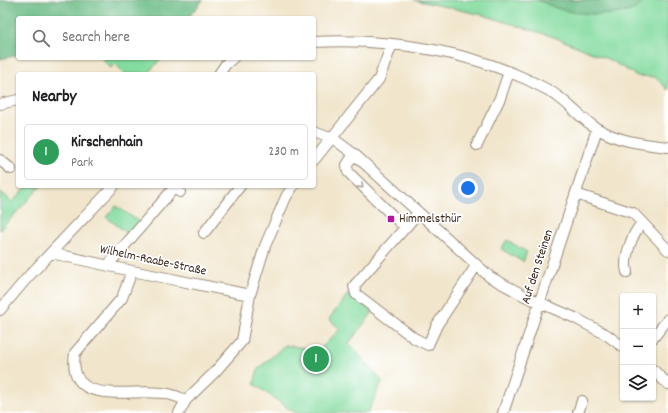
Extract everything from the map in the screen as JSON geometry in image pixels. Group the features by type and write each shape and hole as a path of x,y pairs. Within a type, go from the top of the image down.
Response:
{"street":[{"path":"316,42 347,40 392,44 458,56 509,72 549,90 568,103 597,129 627,142 668,147"},
{"path":"316,158 379,79 392,44"},
{"path":"220,72 230,60"},
{"path":"477,145 500,98 509,72"},
{"path":"0,104 16,100"},
{"name":"Auf den Steinen","path":"503,413 597,129"},
{"path":"316,133 332,138 354,154 476,266 505,287 588,324 620,345"},
{"path":"354,154 347,165 349,174 399,222 407,226"},
{"path":"0,160 11,169"},
{"path":"0,310 112,188"},
{"path":"108,265 174,188 180,192"},
{"path":"204,233 238,188"},
{"path":"179,413 186,400 214,373 242,341 250,295 265,246 286,197 292,188"},
{"path":"576,194 632,213 668,250"},
{"path":"418,213 354,286 356,294 414,338 428,345 437,325 476,266"},
{"path":"627,272 625,264 636,230 642,223"},
{"name":"Wilhelm-Raabe-Straße","path":"51,253 250,295"},
{"path":"132,271 122,298 75,353 74,362 76,378 85,386 102,392 168,394 186,400"},
{"path":"656,334 668,319"},
{"path":"656,373 668,384"},
{"path":"578,413 582,401"}],"green space":[{"path":"0,0 203,0 190,16 16,16 16,55 0,59"},
{"path":"414,0 668,0 668,90 655,77 637,76 612,61 554,37 483,15"},
{"path":"537,0 644,0 639,6 631,11 596,14 566,11"},
{"path":"103,60 160,60 149,72 123,72 115,64 111,68"},
{"path":"25,188 39,188 0,230 0,215 2,212 0,210 0,191 12,202"},
{"path":"116,206 141,223 131,236 106,217"},
{"path":"507,240 527,252 523,262 501,249"},
{"path":"348,294 373,312 349,343 382,381 368,413 295,413 254,384 258,369 285,345 319,350 339,330 339,328 329,319"}],"place":[{"name":"Himmelsthür","path":"391,219"},
{"name":"Kirschenhain","path":"316,359"}]}
